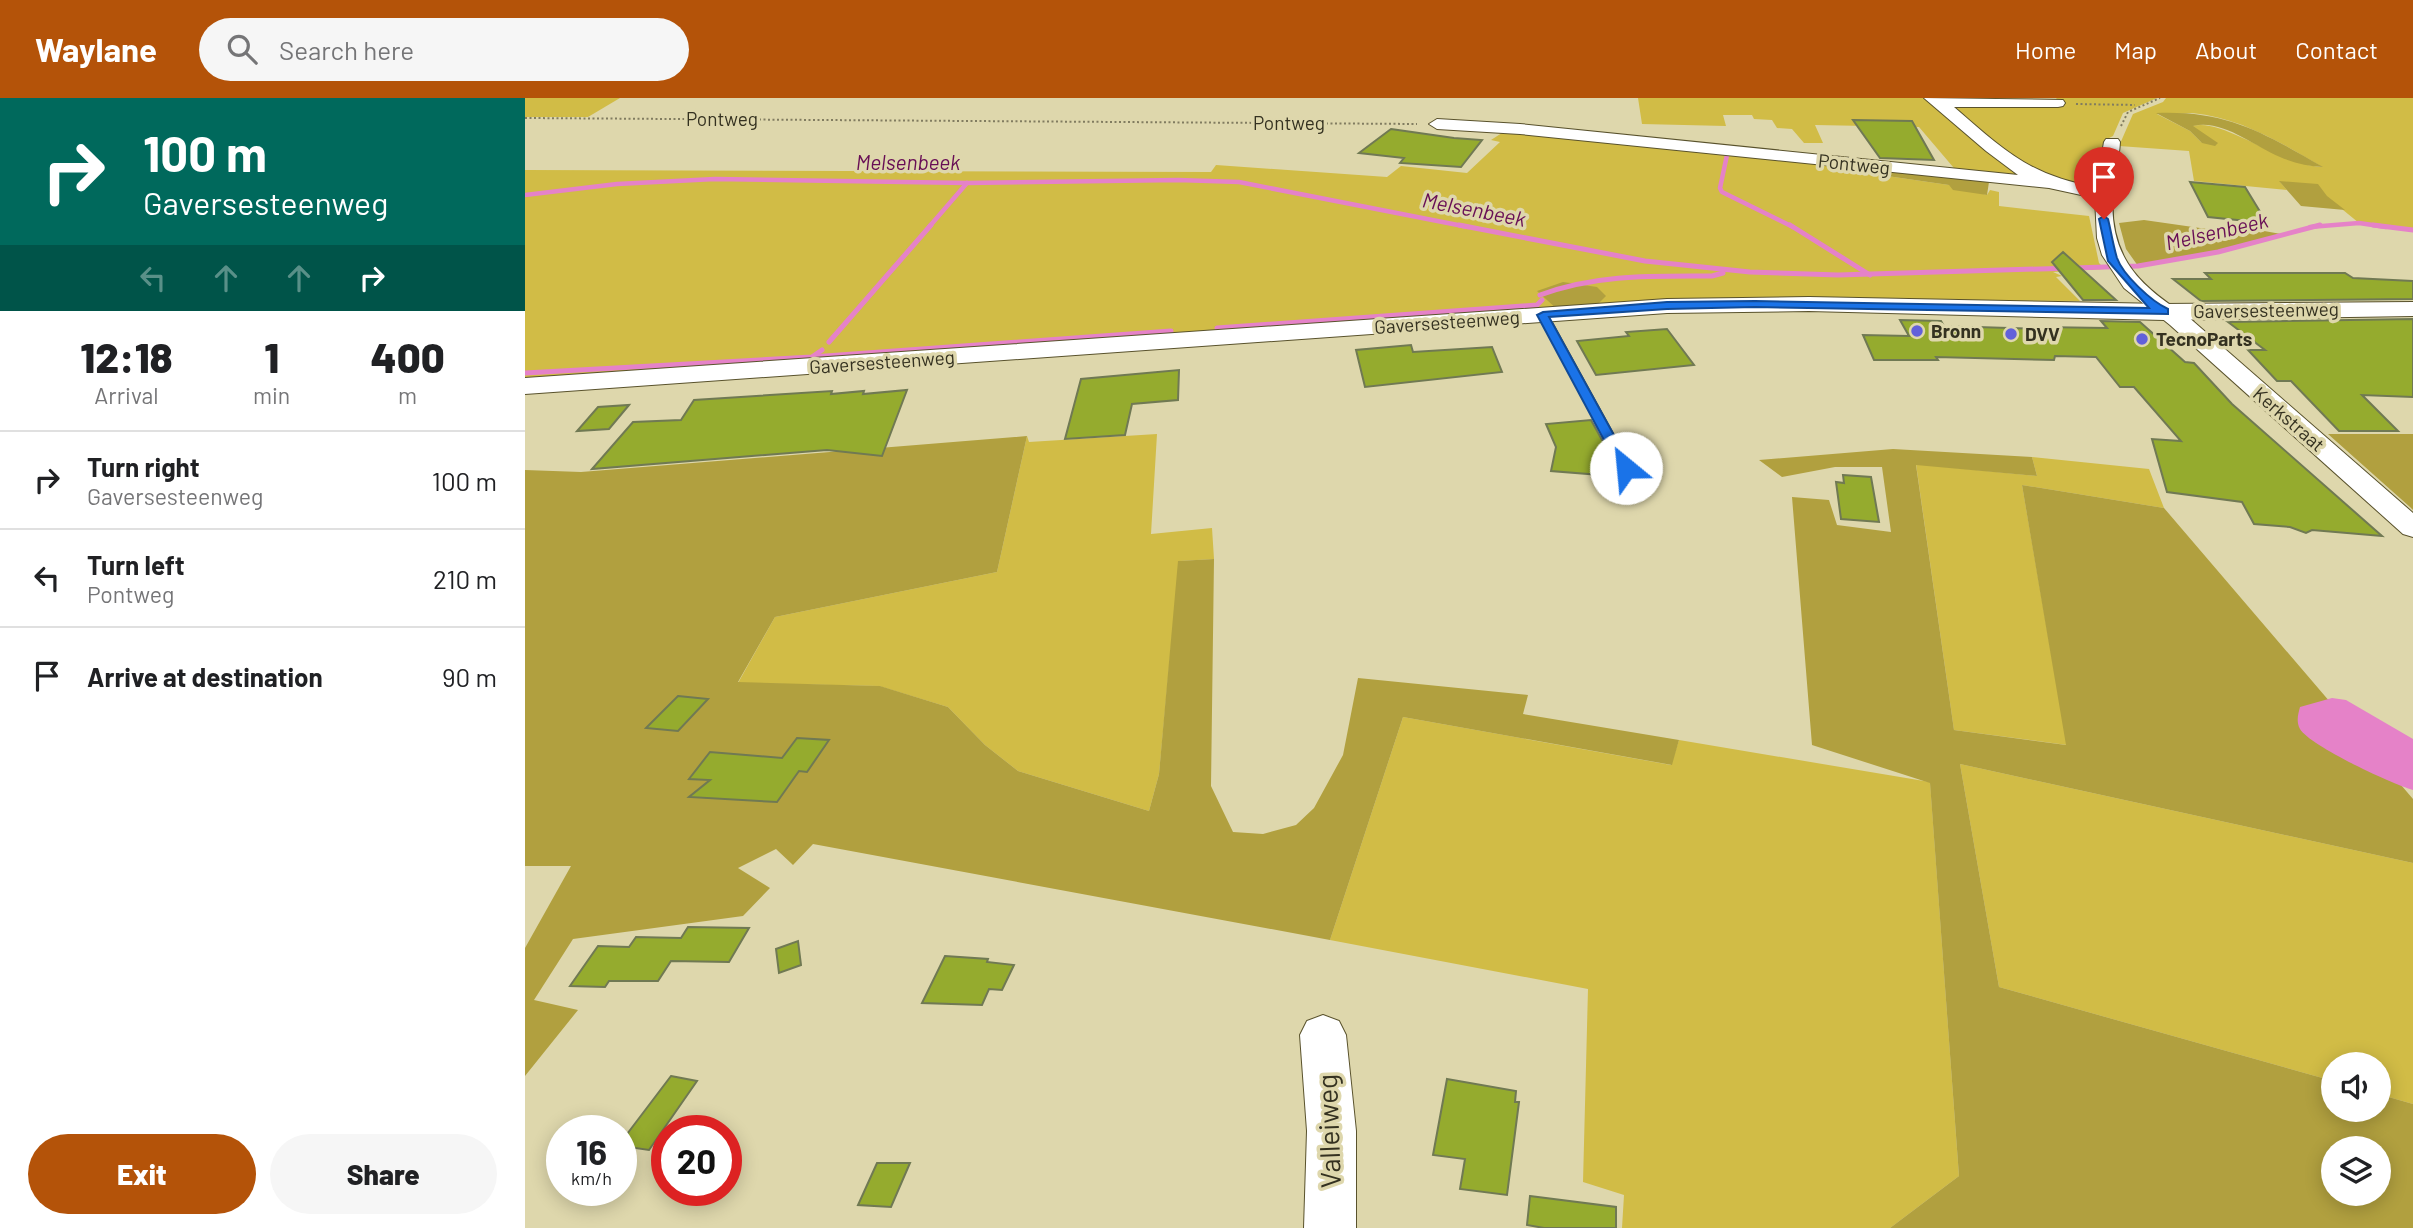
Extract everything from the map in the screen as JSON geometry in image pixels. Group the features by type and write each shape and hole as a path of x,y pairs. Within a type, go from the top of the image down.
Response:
{"street":[{"name":"Pontweg","path":"1935,100 2057,103"},
{"name":"Pontweg","path":"1935,100 2005,158 2050,183"},
{"name":"Pontweg","path":"1437,124 1520,129 2050,183 2103,194"},
{"path":"2112,142 2103,194 2104,219 2118,268 2151,305 2164,312"},
{"name":"Gaversesteenweg","path":"525,386 1667,306 1755,304 2164,312 2413,309"},
{"name":"Kerkstraat","path":"2164,312 2178,320 2413,528"},
{"name":"Valleiweg","path":"1323,1035 1331,1095 1330,1228"}],"lane":[{"path":"1543,315 1626,468"}],"path":[{"path":"2112,142 2128,111 2160,98"},
{"path":"2057,103 2135,105"},
{"name":"Pontweg","path":"525,118 1437,124"}],"shaded area":[{"path":"525,98 620,98 588,117 525,117"},
{"path":"1638,98 1924,98 1934,102 2033,179 1959,174 1919,127 1815,125 1823,143 1804,143 1792,129 1777,128 1772,120 1754,119 1752,115 1723,115 1726,126 1642,124"},
{"path":"2056,98 2157,98 2123,113 2113,136 2105,140 2102,146 2100,188 2084,188 2019,164 1949,104 2064,107"},
{"path":"2166,98 2413,98 2413,230 2359,223 2326,196 2280,182 2287,190 2194,181 2189,151 2119,146 2133,114 2163,102","holes":["2192,113 2260,132 2322,167 2288,158 2219,128 2192,126 2202,143 2190,131 2157,114"]},
{"path":"2156,113 2204,115 2244,126 2323,167 2285,159 2215,126 2193,126 2218,143 2215,146 2202,143 2190,131"},
{"path":"1505,131 1886,170 1887,176 1949,185 1987,195 1990,190 1999,192 1999,206 2089,216 2099,263 2105,269 2053,272 2062,276 2056,277 2080,301 1752,300 1558,310 525,381 525,170 1211,172 1216,165 1387,177 1401,166 1467,173 1500,142 1491,140"},
{"path":"1886,170 1989,182 1987,195 1953,190 1949,185 1887,176"},
{"path":"2279,181 2318,184 2327,196 2345,210 2301,206"},
{"path":"2144,220 2228,232 2225,224 2281,234 2218,252 2138,266 2126,249 2119,223"},
{"path":"1563,282 1597,287 1606,296 1598,304 1558,310 1537,291"},
{"path":"1157,434 1151,534 1212,528 1214,559 1179,561 1159,774 1149,811 1018,771 985,745 948,707 879,686 738,683 775,617 997,572 1027,436 1029,442"},
{"path":"2328,434 2413,434 2413,510 2410,507"},
{"path":"1027,436 997,572 775,617 738,682 880,686 948,707 985,745 1018,771 1149,811 1159,774 1178,561 1214,559 1211,786 1233,832 1263,834 1296,825 1314,808 1343,755 1358,678 1528,695 1523,714 1679,740 1672,765 1403,717 1330,940 813,844 793,865 776,849 738,868 770,888 743,916 573,939 534,1000 578,1010 525,1076 525,948 571,866 525,866 525,470 581,472"},
{"path":"1893,449 2032,457 2037,476 1916,465 1954,730 2066,745 2022,485 2164,508 2413,799 2413,863 1960,764 1999,987 2321,1078 2321,1122 2391,1122 2391,1098 2413,1104 2413,1228 1890,1228 1959,1176 1930,783 1812,745 1792,497 1829,500 1837,525 1891,532 1882,467 1835,467 1782,477 1759,460"},
{"path":"2032,457 2149,469 2164,508 2022,485 2067,745 1954,730 1916,464 2037,476"},
{"path":"2332,698 2346,700 2413,739 2413,790 2371,773 2335,754 2300,729 2300,707"},
{"path":"1403,717 1671,765 1679,740 1930,782 1959,1176 1890,1228 1622,1228 1624,1195 1583,1182 1588,989 1330,940"},
{"path":"1960,764 2413,863 2413,1104 2391,1098 2391,1052 2321,1052 2321,1078 1999,987"}],"building":[{"path":"1853,120 1912,121 1934,160 1880,158"},
{"path":"1391,129 1482,140 1461,167 1400,163 1404,158 1359,153"},
{"path":"2190,182 2245,187 2267,223 2208,217"},
{"path":"2063,252 2116,300 2083,300 2052,262"},
{"path":"2205,273 2345,273 2353,278 2413,281 2413,299 2201,301 2173,279 2211,279"},
{"path":"2413,319 2413,397 2362,395 2398,431 2339,431 2291,381 2277,381 2248,350 2265,350 2228,322"},
{"path":"1900,320 1941,321 1944,326 2042,329 2040,327 2107,328 2101,321 2140,322 2185,362 2194,363 2232,404 2382,536 2312,530 2306,533 2290,527 2254,524 2242,502 2167,492 2152,439 2181,441 2134,387 2120,387 2096,357 2055,356 2054,360 1936,357 1938,360 1874,360 1863,335 1909,336"},
{"path":"1667,329 1694,365 1596,375 1577,341 1629,336 1626,332"},
{"path":"1411,345 1413,352 1492,347 1502,372 1365,387 1356,350"},
{"path":"1179,370 1178,400 1132,404 1125,435 1065,439 1081,379"},
{"path":"907,390 882,456 827,450 592,469 633,422 681,420 694,400 832,391 831,394 864,391 863,394"},
{"path":"629,405 609,429 577,431 598,407"},
{"path":"1591,420 1618,469 1626,477 1551,471 1556,447 1546,424"},
{"path":"1843,475 1871,477 1879,522 1841,519 1836,482 1844,483"},
{"path":"678,696 708,699 678,731 646,728"},
{"path":"797,738 829,740 807,772 799,771 777,802 689,797 710,780 689,779 710,752 782,758"},
{"path":"688,927 749,928 729,962 671,961 658,981 609,981 605,987 570,986 598,946 629,947 636,937 681,938"},
{"path":"798,941 801,965 779,973 776,949"},
{"path":"945,956 988,959 987,962 1014,965 1002,990 989,989 982,1005 922,1003"},
{"path":"671,1076 697,1081 673,1115 651,1115 649,1150 637,1148 637,1121"},
{"path":"1447,1079 1516,1091 1515,1102 1519,1102 1507,1195 1460,1189 1465,1159 1433,1155"},
{"path":"877,1163 910,1163 891,1207 858,1205"},
{"path":"1530,1196 1616,1207 1616,1228 1544,1228 1527,1225"}],"waterway":[{"path":"1727,155 1720,188 1722,192 1793,227"},
{"name":"Melsenbeek","path":"525,195 617,184 715,179 967,183"},
{"name":"Melsenbeek","path":"967,183 1178,180 1239,182 1468,227"},
{"path":"929,227 967,183"},
{"name":"Melsenbeek","path":"2314,227 2359,223 2386,227"},
{"path":"829,342 931,225"},
{"name":"Melsenbeek","path":"1459,225 1645,261 1750,272 1869,274"},
{"path":"1790,225 1869,274"},
{"name":"Melsenbeek","path":"2314,227 2320,225"},
{"name":"Melsenbeek","path":"2373,225 2413,230"},
{"name":"Melsenbeek","path":"1869,274 2138,266 2218,252 2314,227"},
{"path":"1540,295 1603,280 1646,276 1712,276 1723,273"},
{"path":"1217,328 1537,305 1542,300"},
{"path":"812,357 1171,331"},
{"path":"812,357 822,350"},
{"path":"525,373 812,357"}],"place":[{"name":"Bronn","path":"1917,331"},
{"name":"DVV","path":"2011,334"},
{"name":"TecnoParts","path":"2142,339"}],"route":[{"path":"1626,468 1543,315 1667,306 1755,304 2164,312 2151,305 2113,261 2104,219"}]}
